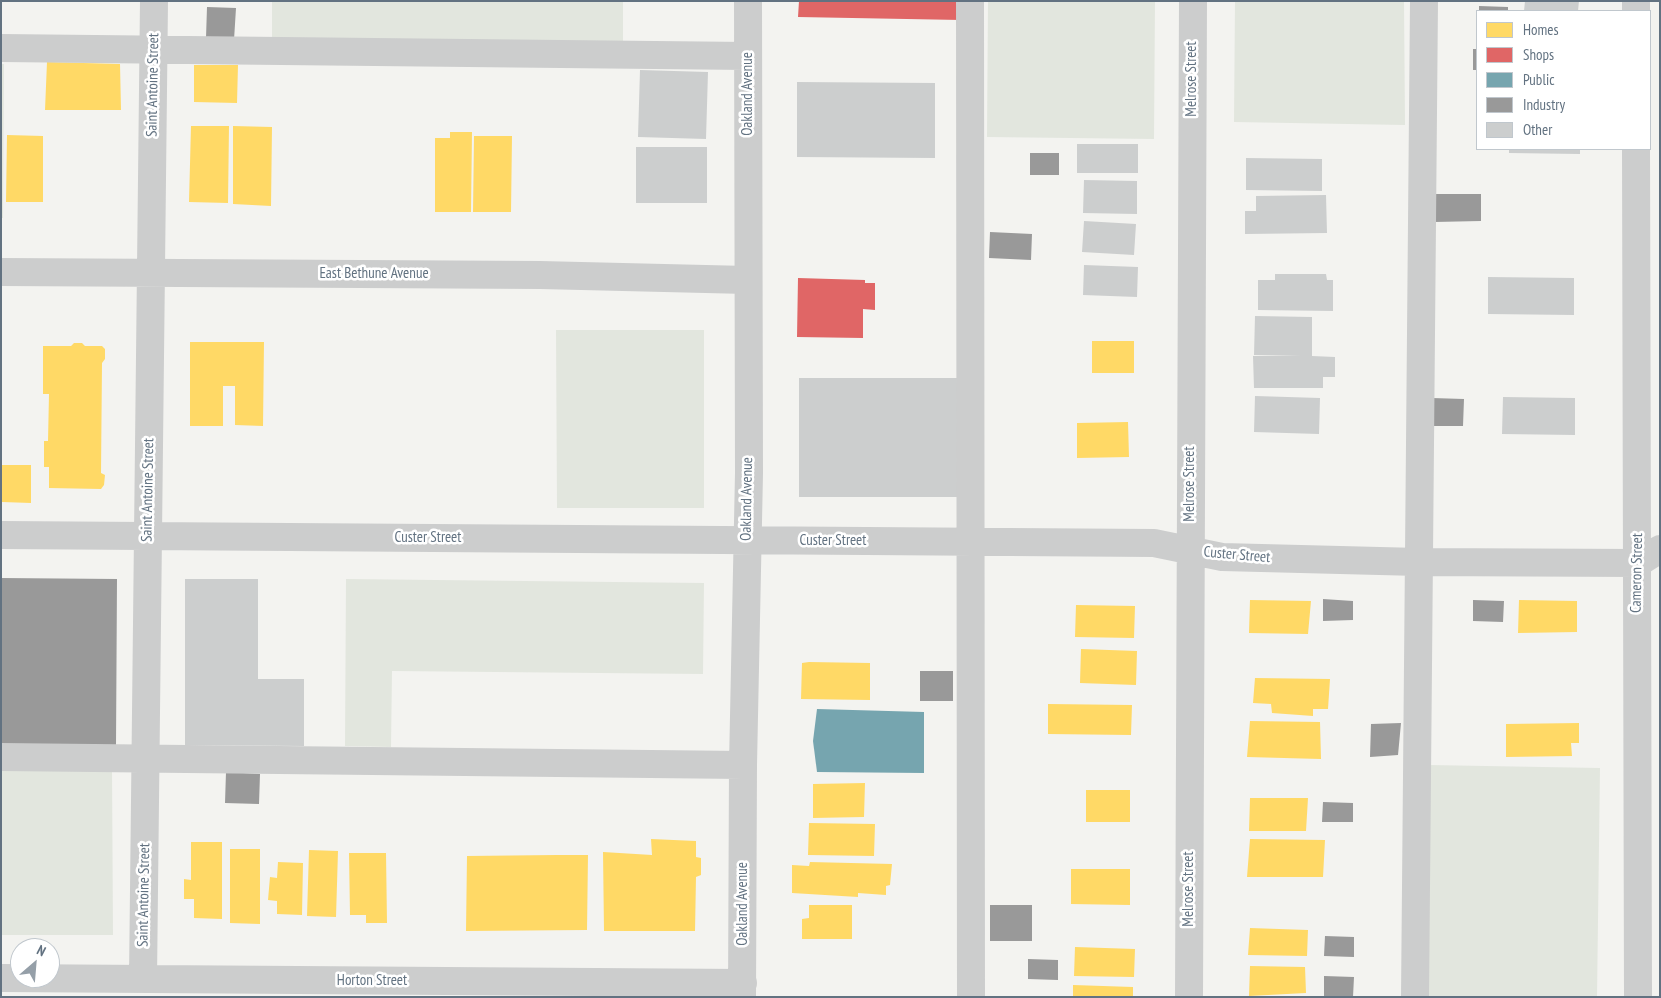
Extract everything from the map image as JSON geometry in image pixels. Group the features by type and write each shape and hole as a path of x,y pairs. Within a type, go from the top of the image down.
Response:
{"street":[{"name":"Saint Antoine Street","path":"143,979 154,1"},
{"name":"Oakland Avenue","path":"743,990 743,765 746,540 749,473 747,280 748,1"},
{"path":"970,1 971,997"},
{"name":"Melrose Street","path":"1189,997 1193,1"},
{"path":"1415,997 1424,1"},
{"path":"1,48 748,56"},
{"name":"Cameron Street","path":"1636,150 1649,556 1638,997"},
{"name":"East Bethune Avenue","path":"1,272 521,275 747,280"},
{"name":"Custer Street","path":"1,535 1154,543 1222,557 1418,562 1649,556"},
{"path":"1,757 743,765"},
{"name":"Horton Street","path":"1,978 743,990"}],"shaded area":[{"path":"272,1 623,1 623,44 272,40"},
{"path":"988,1 1155,1 1154,139 987,137"},
{"path":"1235,1 1404,1 1405,125 1234,122"},
{"path":"1,64 4,64 3,218 1,218"},
{"path":"556,330 704,330 704,508 557,508"},
{"path":"346,579 704,583 703,674 392,671 391,747 345,746"},
{"path":"1429,765 1600,768 1597,997 1426,997"},
{"path":"1,769 112,769 113,935 1,935"}],"building: Homes":[{"path":"47,62 120,64 121,110 45,110"},
{"path":"194,65 238,65 237,103 194,102"},
{"path":"191,126 229,126 228,203 189,202"},
{"path":"233,126 272,127 271,206 233,204"},
{"path":"450,132 472,132 471,212 435,212 435,138 450,138"},
{"path":"7,135 43,136 43,202 6,202"},
{"path":"474,136 512,136 511,212 473,212"},
{"path":"1092,341 1134,341 1134,373 1092,373"},
{"path":"190,342 264,342 263,426 235,425 235,386 223,386 223,426 190,426"},
{"path":"74,343 82,343 85,346 102,346 105,349 105,359 102,363 101,473 105,475 104,485 101,489 49,488 49,467 44,467 44,441 48,441 49,394 43,394 43,346 71,346"},
{"path":"1128,422 1129,457 1077,458 1077,423"},
{"path":"2,465 31,465 31,503 2,502"},
{"path":"1250,600 1311,601 1308,634 1249,633"},
{"path":"1519,600 1577,601 1577,632 1518,633"},
{"path":"1076,605 1135,606 1134,638 1075,637"},
{"path":"1081,649 1137,651 1136,685 1080,683"},
{"path":"802,663 870,663 870,700 801,699"},
{"path":"1255,678 1330,679 1328,709 1313,709 1313,716 1272,713 1271,704 1253,703"},
{"path":"1048,704 1132,705 1131,735 1048,734"},
{"path":"1250,721 1320,722 1321,759 1247,757"},
{"path":"1579,723 1579,743 1571,743 1572,756 1506,757 1506,724"},
{"path":"865,783 864,817 813,818 813,784"},
{"path":"1086,790 1130,790 1130,822 1086,822"},
{"path":"1250,798 1308,798 1306,831 1249,831"},
{"path":"809,823 875,824 874,856 808,855"},
{"path":"651,839 696,841 696,857 701,858 701,875 696,877 695,931 604,931 603,852 652,855"},
{"path":"1250,839 1325,840 1323,877 1247,877"},
{"path":"191,842 222,842 222,919 194,918 194,899 184,899 184,879 191,880"},
{"path":"230,849 260,849 260,924 230,923"},
{"path":"309,850 338,851 336,917 307,916"},
{"path":"349,853 386,853 387,923 366,923 366,915 350,915"},
{"path":"588,855 587,930 466,931 467,856"},
{"path":"278,862 303,863 302,915 277,914 277,901 268,900 270,877 277,878"},
{"path":"810,862 892,864 890,885 886,886 886,895 858,893 858,897 792,893 792,865 809,866"},
{"path":"1071,869 1130,869 1130,905 1071,904"},
{"path":"809,905 852,905 852,939 802,939 802,919 809,918"},
{"path":"1250,928 1308,930 1307,956 1248,955"},
{"path":"1075,947 1135,949 1134,977 1074,976"},
{"path":"1250,966 1305,967 1306,993 1249,996"},
{"path":"1073,985 1133,987 1133,997 1073,997"}],"building: Shops":[{"path":"799,1 961,1 961,20 798,17"},
{"path":"798,278 865,280 865,283 875,283 875,310 863,309 863,338 797,337"}],"building: Public":[{"path":"817,709 924,712 924,773 817,772 813,741"}],"building: Industry":[{"path":"1479,6 1508,7 1508,10 1479,10"},
{"path":"207,7 236,8 234,40 206,38"},
{"path":"1473,49 1476,49 1476,70 1473,70"},
{"path":"1030,153 1059,153 1059,175 1030,175"},
{"path":"1434,194 1481,194 1481,221 1434,222"},
{"path":"990,232 1032,234 1031,260 989,258"},
{"path":"1432,398 1464,399 1463,426 1431,426"},
{"path":"1,578 117,579 116,745 1,744"},
{"path":"1323,599 1353,601 1353,620 1323,621"},
{"path":"1473,600 1504,601 1503,622 1473,621"},
{"path":"920,671 953,671 953,701 920,701"},
{"path":"1401,723 1398,755 1370,757 1371,724"},
{"path":"226,772 260,774 259,804 225,803"},
{"path":"1323,802 1353,803 1353,822 1322,822"},
{"path":"990,905 1032,905 1032,941 990,941"},
{"path":"1325,936 1354,937 1354,957 1324,956"},
{"path":"1028,959 1058,960 1058,980 1028,979"},
{"path":"1324,976 1354,977 1353,997 1324,996"}],"building: Other":[{"path":"1525,1 1579,1 1578,10 1524,10"},
{"path":"640,70 708,72 706,139 638,137"},
{"path":"797,82 935,83 935,158 797,157"},
{"path":"1077,144 1138,144 1138,173 1077,173"},
{"path":"636,147 707,147 707,203 636,203"},
{"path":"1509,150 1580,150 1580,154 1509,153"},
{"path":"1246,158 1322,159 1322,191 1246,190"},
{"path":"1084,180 1137,181 1137,214 1083,213"},
{"path":"1326,195 1327,233 1245,234 1245,211 1256,211 1256,196"},
{"path":"1084,221 1136,224 1134,255 1082,252"},
{"path":"1084,265 1138,267 1137,297 1083,295"},
{"path":"1275,274 1326,274 1327,280 1333,280 1333,311 1258,310 1258,280 1275,280"},
{"path":"1488,277 1574,278 1574,315 1488,314"},
{"path":"1255,316 1312,317 1312,356 1335,357 1335,377 1323,377 1323,388 1254,388 1253,356 1301,356 1254,355"},
{"path":"799,378 964,378 964,497 799,497"},
{"path":"1255,396 1320,398 1319,434 1254,432"},
{"path":"1503,397 1575,398 1575,435 1502,434"},
{"path":"185,579 258,579 258,679 304,679 304,746 185,745"}]}
